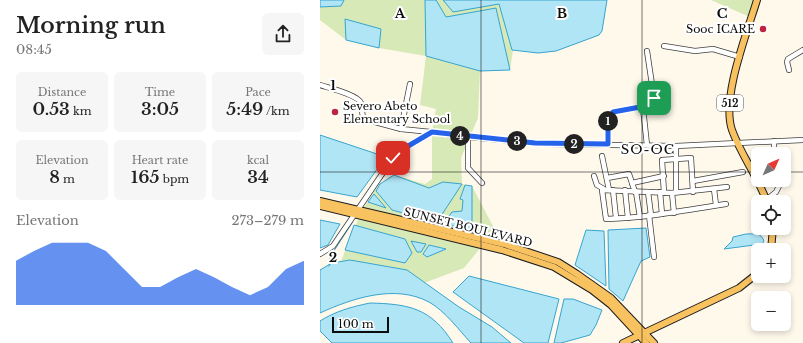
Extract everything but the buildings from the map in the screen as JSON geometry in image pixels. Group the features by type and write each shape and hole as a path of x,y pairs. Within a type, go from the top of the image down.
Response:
{"main road":[{"name":"512","path":"757,0 730,95 729,117 738,142 763,195"},
{"name":"SUNSET BOULEVARD","path":"320,201 356,212 503,247 554,267 573,277 611,305 642,335 654,343"},
{"name":"SUNSET BOULEVARD","path":"320,206 356,212"},
{"path":"623,343 739,288 751,279"},
{"name":"SUNSET BOULEVARD","path":"642,335 646,343"}],"street":[{"path":"664,46 695,51 712,49 740,57"},
{"path":"789,70 787,62 788,59 803,50"},
{"path":"608,144 608,121 613,112 651,105 654,98 647,51"},
{"path":"401,129 410,84"},
{"path":"320,85 357,98 362,105 362,115 364,119 401,129 468,137 549,144 676,146 803,140"},
{"path":"644,106 647,145"},
{"path":"320,254 326,252 333,246 385,168 398,152 432,132"},
{"path":"468,137 467,165 469,171 482,183"},
{"path":"774,141 774,147"},
{"path":"674,213 676,146"},
{"path":"602,156 616,218"},
{"path":"662,214 664,176 662,160 691,158 693,192"},
{"path":"693,181 743,172"},
{"path":"607,178 628,173 636,192 640,217"},
{"path":"594,176 597,185 609,190"},
{"path":"632,183 664,176"},
{"path":"726,204 640,217 605,217 602,190 626,190 636,192 693,192 727,187"},
{"path":"773,195 778,187"},
{"path":"714,189 716,205"},
{"path":"626,190 628,218"},
{"path":"648,192 654,257"}],"green space":[{"path":"320,0 607,0 602,31 599,35 556,51 538,53 513,50 510,70 480,71 478,118 461,158 462,184 472,186 495,230 464,268 424,283 407,270 350,260 341,261 355,226 368,200 385,180 394,175 425,184 432,179 432,132 436,109 420,105 426,56 379,48 346,40 320,20"},
{"path":"711,0 758,0 752,18"}],"water":[{"path":"320,0 344,0 341,6 320,7"},
{"path":"425,0 436,0 446,17 496,8 510,70 480,71 426,56"},
{"path":"443,0 607,0 602,31 599,35 556,51 538,53 512,50 499,4 453,12"},
{"path":"345,19 381,29 379,48 346,40"},
{"path":"320,135 386,157 357,197 320,190"},
{"path":"394,175 429,188 443,182 462,184 437,222 392,210 376,191 380,184"},
{"path":"465,185 472,186 472,230 443,224 452,212 462,211 463,200 460,199"},
{"path":"374,194 386,208 368,202"},
{"path":"320,220 340,224 328,245 320,248"},
{"path":"354,225 405,239 412,253 405,263 345,250"},
{"path":"646,228 650,257 641,261 623,301 609,289 608,230"},
{"path":"586,230 604,231 606,286 575,265"},
{"path":"746,234 759,235 764,241 763,243 751,243 751,245 724,249 732,241 733,237"},
{"path":"411,241 426,244 421,252 417,252"},
{"path":"429,245 446,249 427,257 423,254"},
{"path":"350,260 407,270 459,307 492,327 511,343 471,343 441,310 429,302 402,294 374,295 360,298 320,313 320,270 332,263"},
{"path":"469,276 559,299 548,343 524,343 453,292"},
{"path":"564,299 573,299 602,310 590,335 561,343 554,343"},
{"path":"370,303 396,305 418,310 436,322 445,331 453,343 332,343 320,331 320,321 344,310"}],"waterway":[{"path":"383,177 401,154"},
{"path":"329,266 330,257 352,223"}],"place":[{"name":"Sooc ICARE","path":"763,29"},
{"name":"Severo Abeto Elementary School","path":"335,112"}],"district":[{"name":"SO-OC","path":"648,149"}],"route":[{"path":"393,158 398,152 426,134 432,132 468,137 549,144 608,144 608,121 609,116 613,112 651,105 654,98"}]}
